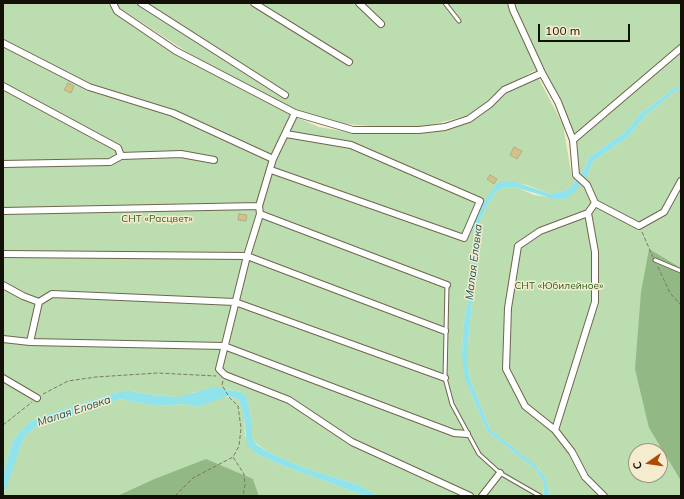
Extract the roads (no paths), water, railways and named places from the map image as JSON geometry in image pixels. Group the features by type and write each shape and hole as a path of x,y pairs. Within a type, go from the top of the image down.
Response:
{"street":[{"path":"113,3 117,11 176,51 295,113 353,130 418,130 445,127 469,119 490,104 504,90 542,73"},
{"path":"141,3 285,95"},
{"path":"254,3 349,62"},
{"path":"359,3 381,24"},
{"path":"512,3 513,10 542,73 558,102 573,140 576,175 587,185 595,203 639,226 664,212 681,181"},
{"path":"3,43 89,87 173,113 273,160"},
{"path":"573,140 596,123 681,48"},
{"path":"3,86 118,148 121,156"},
{"path":"295,113 273,160 259,206 260,214 247,256 219,368 225,375 289,400 352,442 470,496"},
{"path":"271,170 464,238 480,201 351,145 286,134"},
{"path":"3,164 110,162 121,156 181,154 214,160"},
{"path":"595,203 588,213 540,231 518,246 508,308 506,369 525,406 555,430 572,452 585,477 604,496"},
{"path":"3,211 259,206"},
{"path":"555,430 595,302 595,252 588,213"},
{"path":"260,214 447,285"},
{"path":"3,254 247,256 445,331"},
{"path":"3,284 24,296 39,302"},
{"path":"30,342 39,302 52,294 236,302 445,378"},
{"path":"3,339 30,342 224,346 454,434 467,434"},
{"path":"3,378 37,398"},
{"path":"482,496 500,473"}],"lane":[{"path":"445,3 459,21"},
{"path":"654,260 681,271"},
{"path":"447,285 445,378 452,404 479,454 500,473 540,496"}],"water":[{"path":"681,83 681,87 646,115 627,138 593,161 588,174 573,194 564,199 554,199 518,188 505,187 496,192 480,221 468,344 470,379 490,429 534,464 545,476 550,496 544,496 543,481 535,469 487,431 465,379 462,356 463,329 474,264 475,245 473,230 476,219 480,208 496,184 505,181 515,182 551,194 569,189 584,170 589,157 625,132 640,114"},
{"name":"Малая Еловка","path":"214,387 241,392 247,397 252,424 252,438 257,445 268,452 305,468 359,485 378,496 365,496 281,465 257,454 247,445 244,417 239,400 227,396 198,407 184,404 154,406 120,399 34,428 24,437 6,489 3,492 3,474 12,443 29,422 54,412 122,391 178,397"}],"park label":[{"name":"СНТ «Расцвет»","path":"157,219"},
{"name":"СНТ «Юбилейное»","path":"559,286"}]}
